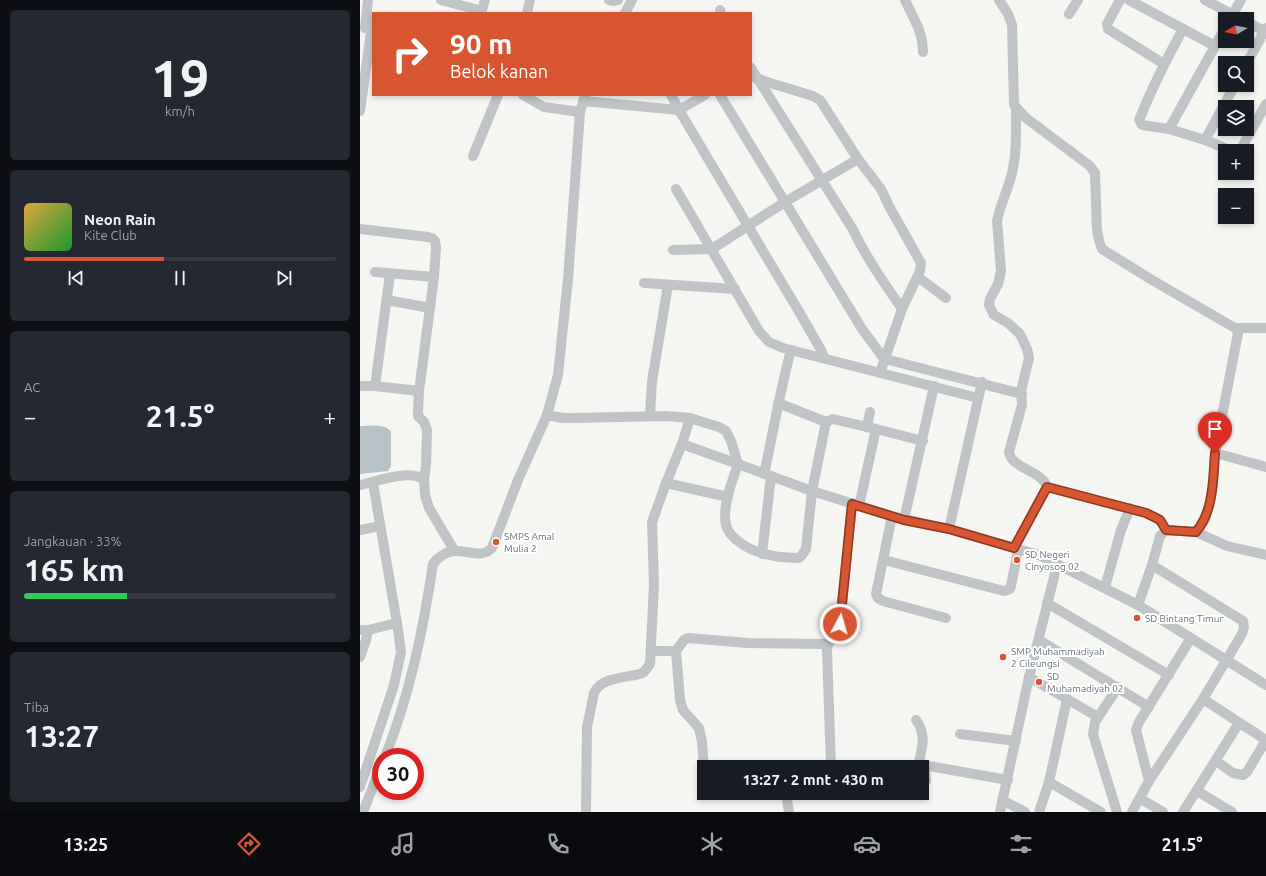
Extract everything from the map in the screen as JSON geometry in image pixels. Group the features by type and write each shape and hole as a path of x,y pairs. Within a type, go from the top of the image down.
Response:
{"street":[{"path":"360,111 370,18 368,0"},
{"path":"360,78 370,18 375,0"},
{"path":"441,0 481,12 485,0"},
{"path":"528,12 530,0"},
{"path":"609,0 614,2 618,0"},
{"path":"626,12 632,0"},
{"path":"904,0 918,27 922,40 923,52"},
{"path":"999,0 1003,4 1012,25 1013,104 1026,118 1093,169 1095,182 1096,231 1104,250 1152,280 1235,328 1266,328"},
{"path":"1070,14 1078,0"},
{"path":"1120,0 1107,24 1108,29 1164,64"},
{"path":"1129,0 1215,46"},
{"path":"1205,0 1224,12"},
{"path":"1236,12 1241,0"},
{"path":"1251,56 1265,30 1254,25"},
{"path":"1183,29 1164,64 1139,120 1142,125 1169,129 1218,145"},
{"path":"1169,129 1218,41"},
{"path":"753,73 767,82 814,96 820,100 858,159 881,189 921,263 918,277 902,309 880,373"},
{"path":"753,73 852,228 862,248 886,287 902,309"},
{"path":"1206,140 1231,92"},
{"path":"473,156 498,96"},
{"path":"525,96 544,107 580,112"},
{"path":"671,96 678,110 801,315 824,358"},
{"path":"388,748 400,718 414,670 433,564 440,557 454,550 470,553 485,553 492,548 518,480 547,415 558,375 568,287 580,112 584,98 678,110 703,96"},
{"path":"721,96 868,339 885,359 982,382 1022,394"},
{"path":"1244,144 1266,104"},
{"path":"884,560 1004,591 1010,589 1016,549 1047,487 1044,479 1021,466 1009,455 1022,405 1022,389 1029,358 1027,349 1017,332 1008,323 994,315 989,303 998,284 1001,271 997,221 1015,160 1016,108"},
{"path":"673,250 712,249 784,202 858,159"},
{"path":"676,189 759,331 769,342 791,350 978,398"},
{"path":"360,229 432,238 435,241 434,277 419,391 418,416 424,422 426,430 426,466 424,480 425,495 429,508 454,550"},
{"path":"375,272 434,277"},
{"path":"375,386 390,274"},
{"path":"918,277 946,298"},
{"path":"644,283 735,289"},
{"path":"650,416 652,381 668,285"},
{"path":"387,300 430,308"},
{"path":"1196,532 1205,520 1208,512 1213,482 1215,453 1224,401 1239,335 1235,328"},
{"path":"762,554 768,475 778,403 791,350"},
{"path":"949,529 982,382"},
{"path":"361,386 375,386 419,391"},
{"path":"904,520 923,441 934,386"},
{"path":"778,403 826,422 833,419 923,441"},
{"path":"830,760 827,650 828,644 837,634 840,624 856,505 871,428 870,412"},
{"path":"547,415 562,418 621,418 650,416 690,418 721,428 726,431 731,441 738,464 728,497 726,524 729,532 749,548 762,554 793,558 799,558 806,548 812,491 826,422"},
{"path":"586,812 587,727 594,693 604,682 640,674 644,672 650,664 654,585 652,522 682,444 690,418"},
{"path":"682,444 812,491 904,520 949,529 1039,555 1138,605 1266,685"},
{"path":"1215,453 1266,467"},
{"path":"360,485 373,483 391,477 416,476 424,480"},
{"path":"360,787 394,685 400,661 401,644 373,483"},
{"path":"666,483 728,497"},
{"path":"1047,487 1130,508 1156,517 1166,530"},
{"path":"1105,587 1121,530 1130,508"},
{"path":"892,516 876,594 878,598 883,601 946,618"},
{"path":"360,530 380,526"},
{"path":"1138,605 1160,536 1166,530 1196,532 1227,546 1266,555"},
{"path":"1000,812 1029,677 1057,565"},
{"path":"1132,812 1141,799 1149,781 1203,699 1244,627 1242,620 1152,565"},
{"path":"1047,603 1169,675"},
{"path":"361,650 364,630 397,623"},
{"path":"703,760 699,728 683,710 680,700 676,651 684,640 688,638 748,643 828,644"},
{"path":"1149,781 1136,730 1191,638"},
{"path":"1039,640 1149,707"},
{"path":"651,651 676,651"},
{"path":"1029,677 1098,717"},
{"path":"1117,812 1093,734 1093,726 1118,687"},
{"path":"1039,812 1049,782 1067,699"},
{"path":"1203,699 1266,740 1247,772 1243,775 1233,773 1216,761"},
{"path":"916,720 921,727 923,736 921,760"},
{"path":"1183,812 1239,723"},
{"path":"960,734 1016,741"},
{"path":"929,766 1008,780"},
{"path":"1049,782 1101,812"},
{"path":"363,812 372,789"},
{"path":"1197,791 1232,812"},
{"path":"1141,799 1163,812"},
{"path":"787,800 789,812"},
{"path":"1002,800 1025,812"}],"shaded area":[{"path":"360,426 381,426 389,429 391,432 391,466 388,471 360,474"}],"place":[{"name":"SMPS Amal Mulia 2","path":"496,542"},
{"name":"SD Negeri Cinyosog 02","path":"1017,560"},
{"name":"SD Bintang Timur","path":"1137,618"},
{"name":"SMP Muhammadiyah 2 Cileungsi","path":"1003,657"},
{"name":"SD Muhamadiyah 02","path":"1039,682"}],"route":[{"path":"840,624 852,504 904,520 949,529 1014,548 1047,487 1146,513 1160,520 1166,530 1196,532 1205,520 1208,512 1213,482 1215,453"}]}
